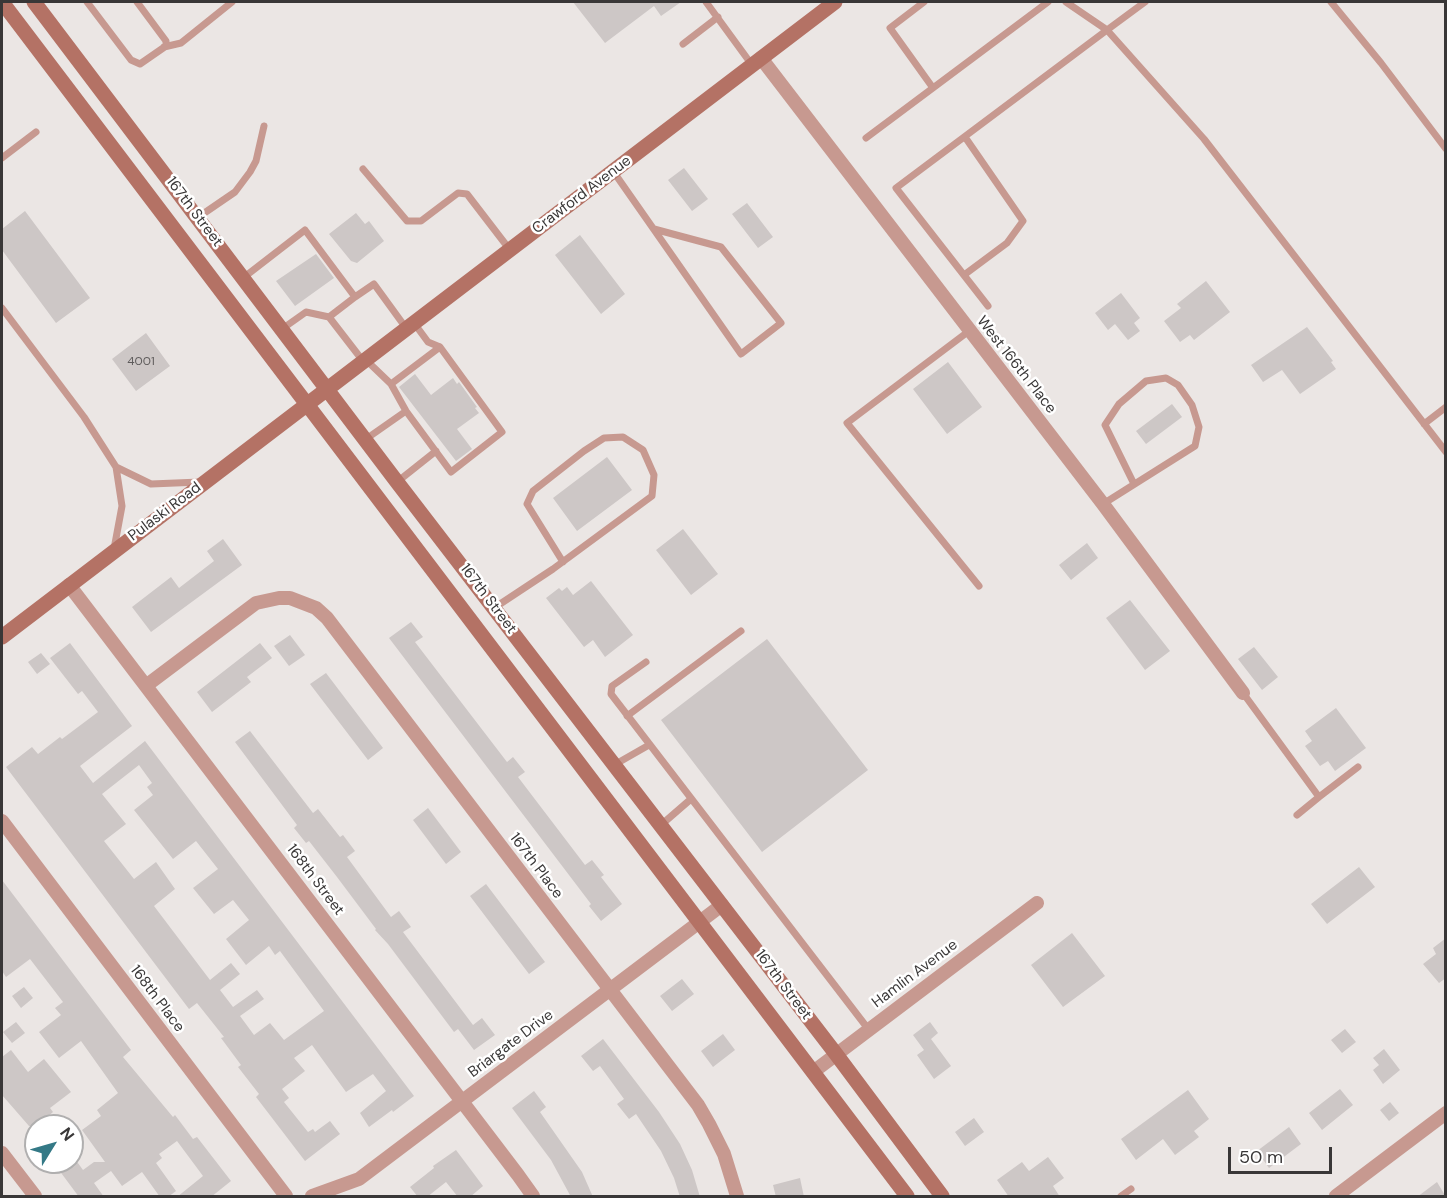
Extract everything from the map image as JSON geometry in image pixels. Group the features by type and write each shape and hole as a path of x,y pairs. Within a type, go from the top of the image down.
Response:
{"main road":[{"name":"167th Street","path":"2,2 907,1197"},
{"name":"167th Street","path":"34,2 397,482 836,1054 942,1197"},
{"name":"Crawford Avenue","path":"328,388 830,3"},
{"name":"Pulaski Road","path":"2,637 328,388"}],"street":[{"name":"West 166th Place","path":"757,61 1103,504 1243,693"},
{"name":"168th Street","path":"69,585 519,1174 532,1197"},
{"name":"167th Place","path":"147,685 256,603 279,598 302,602 316,608 336,627 686,1089 709,1124 724,1154 737,1197"},
{"name":"168th Place","path":"2,821 286,1197"},
{"name":"Hamlin Avenue","path":"813,1072 1037,903"},
{"name":"Briargate Drive","path":"312,1197 359,1179 722,905"},
{"path":"1336,1197 1446,1113"},
{"path":"2,1153 35,1197"}],"lane":[{"path":"87,2 131,60 140,64 164,46 181,43 232,2"},
{"path":"137,2 166,41 164,46"},
{"path":"706,2 757,61"},
{"path":"924,2 890,28 933,88"},
{"path":"866,138 1048,2"},
{"path":"1066,2 1107,30 1204,139 1446,452"},
{"path":"988,306 896,188 1145,2"},
{"path":"1330,2 1381,63 1446,149"},
{"path":"683,44 718,17"},
{"path":"198,218 235,192 250,172 256,161 264,126"},
{"path":"2,159 36,132"},
{"path":"964,275 1007,243 1023,221 965,137"},
{"path":"363,168 407,221 422,222 458,193 467,194 510,250"},
{"path":"613,171 741,354 781,323 721,247 654,229"},
{"path":"243,278 305,230 355,297"},
{"path":"282,329 306,312 330,317 364,361 391,384 406,411 451,472 502,432 440,347 428,342 410,326 374,284 330,317"},
{"path":"2,308 84,417 116,467 122,506 113,551"},
{"path":"969,331 847,423 979,586"},
{"path":"391,384 440,347"},
{"path":"1103,504 1195,446 1199,427 1192,405 1178,386 1166,378 1146,381 1119,404 1105,425 1134,484"},
{"path":"1424,424 1446,407"},
{"path":"366,439 406,411"},
{"path":"494,608 563,562 652,496 654,475 643,450 623,437 604,438 584,450 533,491 527,504 563,562"},
{"path":"397,482 436,451"},
{"path":"116,467 151,484 205,482"},
{"path":"627,716 741,632"},
{"path":"646,662 612,686 611,694 869,1030"},
{"path":"1243,693 1319,797"},
{"path":"614,765 649,744"},
{"path":"1297,815 1358,767"},
{"path":"661,825 691,799"},
{"path":"1121,1197 1131,1189"}],"building":[{"path":"573,2 681,2 661,16 654,6 605,43"},
{"path":"684,168 708,199 692,211 668,180"},
{"path":"747,203 773,237 758,248 732,214"},
{"path":"25,211 90,298 56,323 2,250 2,229"},
{"path":"356,213 365,224 369,221 384,241 357,263 351,261 329,234"},
{"path":"580,235 625,294 601,314 555,255"},
{"path":"316,254 334,278 295,306 276,281"},
{"path":"1206,281 1230,312 1194,340 1190,335 1180,342 1164,321 1181,308 1177,304"},
{"path":"1121,293 1140,318 1134,323 1140,331 1128,340 1115,324 1108,330 1095,313"},
{"path":"1307,327 1333,361 1331,362 1336,369 1300,394 1282,370 1263,382 1251,365"},
{"path":"146,333 170,366 136,391 112,359"},
{"path":"948,362 982,407 947,434 913,389"},
{"path":"415,374 431,395 453,378 457,384 459,382 477,407 475,408 479,413 457,429 472,449 456,461 399,387"},
{"path":"1172,404 1182,417 1146,444 1136,431"},
{"path":"607,457 632,490 577,531 553,498"},
{"path":"683,529 718,574 691,595 656,550"},
{"path":"223,539 242,565 151,632 132,607 171,577 179,588 214,561 207,551"},
{"path":"1087,543 1098,558 1071,580 1059,565"},
{"path":"591,581 633,635 605,657 593,640 584,647 546,598 559,588 562,591 567,587 573,595"},
{"path":"1130,600 1170,651 1145,670 1106,618"},
{"path":"411,622 423,637 415,642 507,762 513,757 525,772 518,777 585,865 592,860 604,875 601,877 622,904 601,921 589,906 591,904 389,638"},
{"path":"290,635 305,655 289,666 274,646"},
{"path":"767,639 868,770 762,852 661,720"},
{"path":"70,643 132,726 80,766 93,783 145,741 414,1096 369,1127 360,1113 386,1091 373,1074 346,1092 312,1045 294,1058 305,1071 282,1089 289,1098 284,1102 308,1132 313,1129 315,1132 330,1121 340,1134 305,1161 256,1097 259,1094 238,1067 241,1065 221,1038 224,1037 197,1003 189,1009 6,767 32,747 38,754 98,712 82,691 78,694 50,658","holes":["139,765 152,783 147,787 153,795 134,810 173,859 196,841 218,869 193,888 214,914 233,900 249,920 226,939 246,965 269,946 275,955 280,951 324,1011 284,1040 270,1023 254,1035 240,1016 264,999 257,990 233,1007 220,990 240,974 231,963 210,980 154,906 175,889 156,862 134,879 104,841 126,824 102,794"]},
{"path":"260,643 272,658 247,677 251,682 212,712 197,692"},
{"path":"1254,647 1278,677 1262,690 1238,659"},
{"path":"41,653 50,664 37,674 28,662"},
{"path":"326,673 383,748 368,760 310,684"},
{"path":"1336,708 1366,748 1335,771 1328,761 1320,766 1305,746 1312,741 1305,731"},
{"path":"250,731 313,813 318,809 340,837 343,835 355,851 347,857 391,917 399,911 411,927 403,932 473,1025 482,1018 495,1035 474,1050 458,1029 454,1032 309,841 306,843 294,828 297,825 235,742"},
{"path":"428,808 461,852 446,864 413,820"},
{"path":"1359,867 1375,887 1327,924 1311,904"},
{"path":"2,880 131,1050 123,1057 173,1117 175,1115 193,1139 197,1137 231,1181 211,1197 177,1197 203,1176 177,1141 159,1154 162,1158 156,1163 176,1191 168,1197 160,1197 142,1172 122,1186 111,1171 94,1183 104,1197 79,1197 62,1174 84,1174 84,1169 94,1162 105,1162 84,1133 84,1129 101,1116 97,1110 118,1093 81,1041 59,1058 39,1032 61,1015 55,1008 63,1002 30,959 6,977 2,971"},
{"path":"486,884 545,962 529,974 470,896"},
{"path":"1072,933 1105,976 1063,1007 1031,965"},
{"path":"1446,938 1446,978 1439,983 1423,964 1436,954 1433,948"},
{"path":"682,979 694,994 672,1011 660,996"},
{"path":"24,987 33,998 21,1008 12,996"},
{"path":"16,1022 25,1033 12,1043 3,1032"},
{"path":"930,1022 938,1033 931,1039 951,1066 934,1079 917,1055 924,1050 913,1035"},
{"path":"1345,1029 1356,1042 1342,1053 1331,1040"},
{"path":"723,1034 735,1050 713,1067 701,1051"},
{"path":"603,1039 659,1112 680,1144 692,1170 700,1197 680,1197 661,1151 636,1114 629,1119 617,1104 624,1099 600,1066 593,1071 581,1056"},
{"path":"1384,1049 1400,1070 1383,1084 1373,1070 1379,1065 1373,1058"},
{"path":"11,1050 28,1072 44,1059 71,1092 50,1108 53,1112 51,1114 24,1114 24,1120 2,1095 2,1057"},
{"path":"1340,1089 1353,1105 1322,1130 1309,1113"},
{"path":"1188,1090 1209,1119 1194,1131 1199,1137 1175,1155 1163,1139 1136,1160 1121,1139"},
{"path":"534,1091 546,1107 540,1112 582,1172 593,1197 571,1197 551,1160 512,1108"},
{"path":"1390,1102 1399,1113 1389,1121 1380,1110"},
{"path":"974,1118 984,1132 965,1146 955,1132"},
{"path":"1289,1127 1301,1144 1269,1168 1257,1151"},
{"path":"456,1150 483,1186 470,1197 458,1197 446,1182 427,1197 418,1197 410,1187 434,1168 433,1166"},
{"path":"1048,1157 1064,1178 1053,1186 1060,1197 1009,1197 997,1180 1022,1162 1029,1171"},
{"path":"800,1178 804,1197 776,1197 773,1185"},
{"path":"1437,1182 1446,1197 1417,1197"}]}
